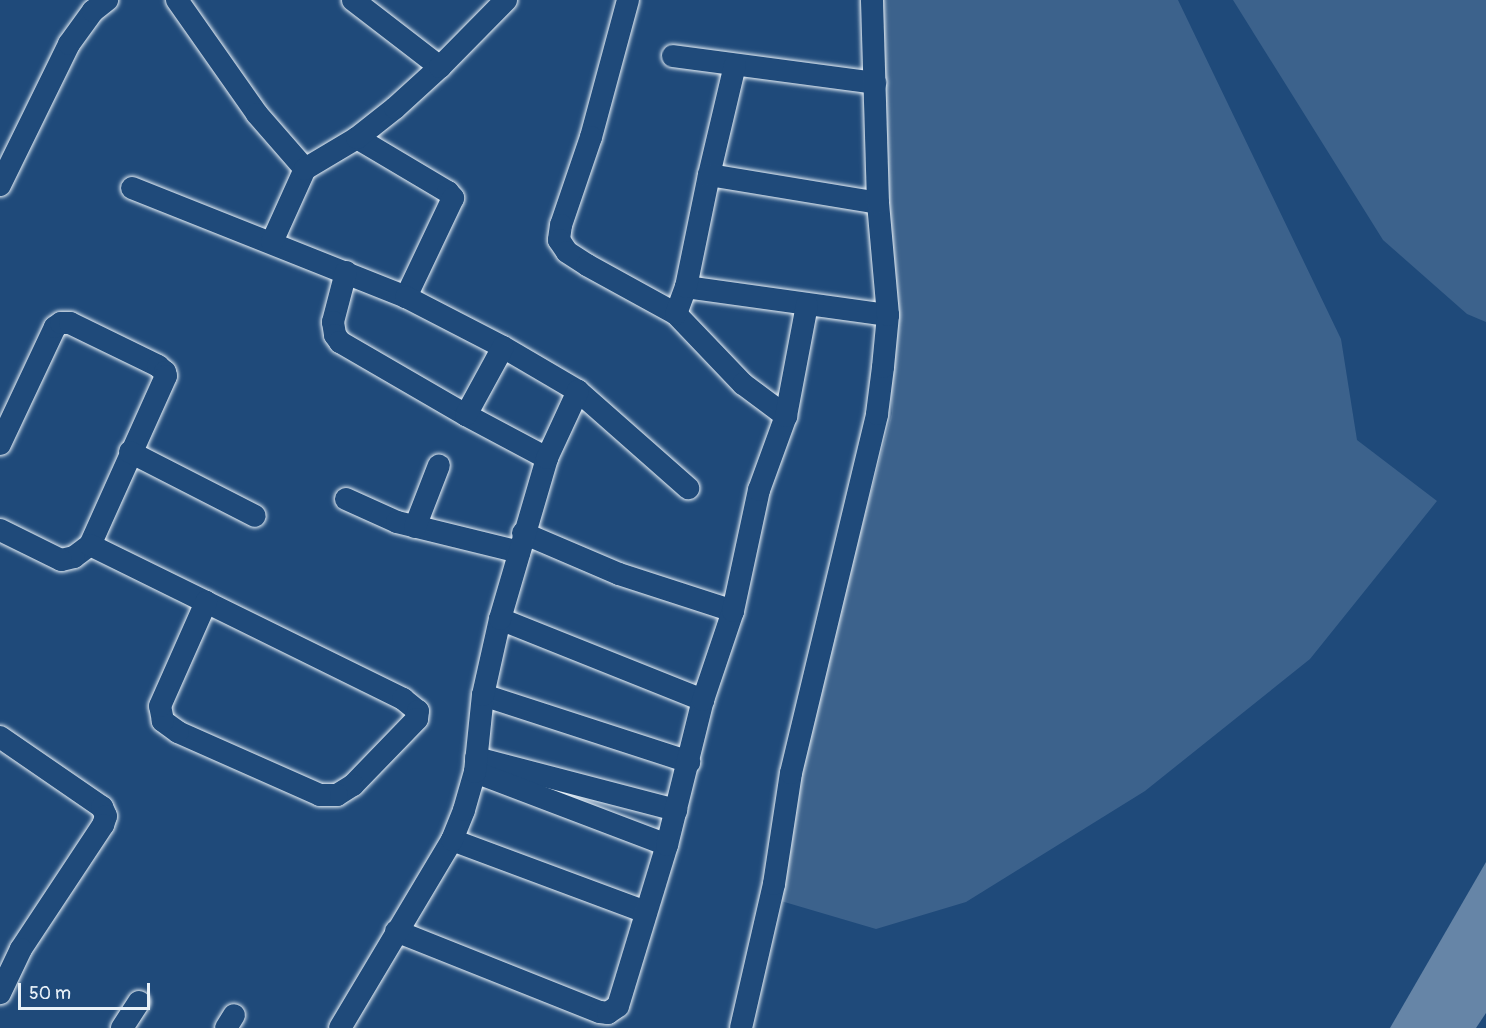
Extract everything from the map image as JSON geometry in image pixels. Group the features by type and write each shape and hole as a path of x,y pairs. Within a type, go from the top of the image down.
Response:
{"street":[{"path":"0,185 69,44 93,11 107,0"},
{"path":"177,0 257,114 305,169"},
{"path":"353,0 440,67"},
{"path":"272,242 305,169 357,138 440,67 506,0"},
{"path":"628,0 591,137 561,225 560,240 567,252 587,265 676,314 743,384 786,416"},
{"path":"741,1028 774,884 791,773 877,414 888,315 878,203 872,0"},
{"path":"673,56 874,83"},
{"path":"676,314 686,287 735,65"},
{"path":"357,138 448,192 453,198 406,297"},
{"path":"709,175 878,203"},
{"path":"132,188 406,297 503,347 578,391 688,488"},
{"path":"346,272 333,322 335,335 340,342 466,415 547,458"},
{"path":"686,287 888,315"},
{"path":"396,931 600,1012 615,1010 621,999 667,845 703,700 733,611 759,490 786,416 807,305"},
{"path":"0,444 55,327 64,321 158,366 165,372 166,376 90,545 67,559 55,558 0,530"},
{"path":"466,415 503,347"},
{"path":"340,1028 452,840 464,810 475,765 483,695 500,619 547,458 578,391"},
{"path":"130,452 255,516"},
{"path":"415,527 439,465"},
{"path":"346,499 397,522 415,527 521,543 733,611"},
{"path":"90,545 206,602 403,699 418,711 417,719 353,785 337,795 320,795 178,732 163,721 160,706 206,602"},
{"path":"500,619 703,700"},
{"path":"483,695 689,762"},
{"path":"0,737 102,807 106,816 103,825 21,949 0,993"},
{"path":"475,765 676,810"},
{"path":"475,765 667,845"},
{"path":"452,840 646,912"},
{"path":"122,1028 139,1002"}],"shaded area":[{"path":"869,0 1178,0 1341,339 1357,440 1437,501 1310,659 1145,791 966,902 876,929 764,896 892,413"},
{"path":"1233,0 1486,0 1486,322 1467,314 1383,240"},
{"path":"1486,862 1486,1013 1476,1028 1390,1028"}]}
